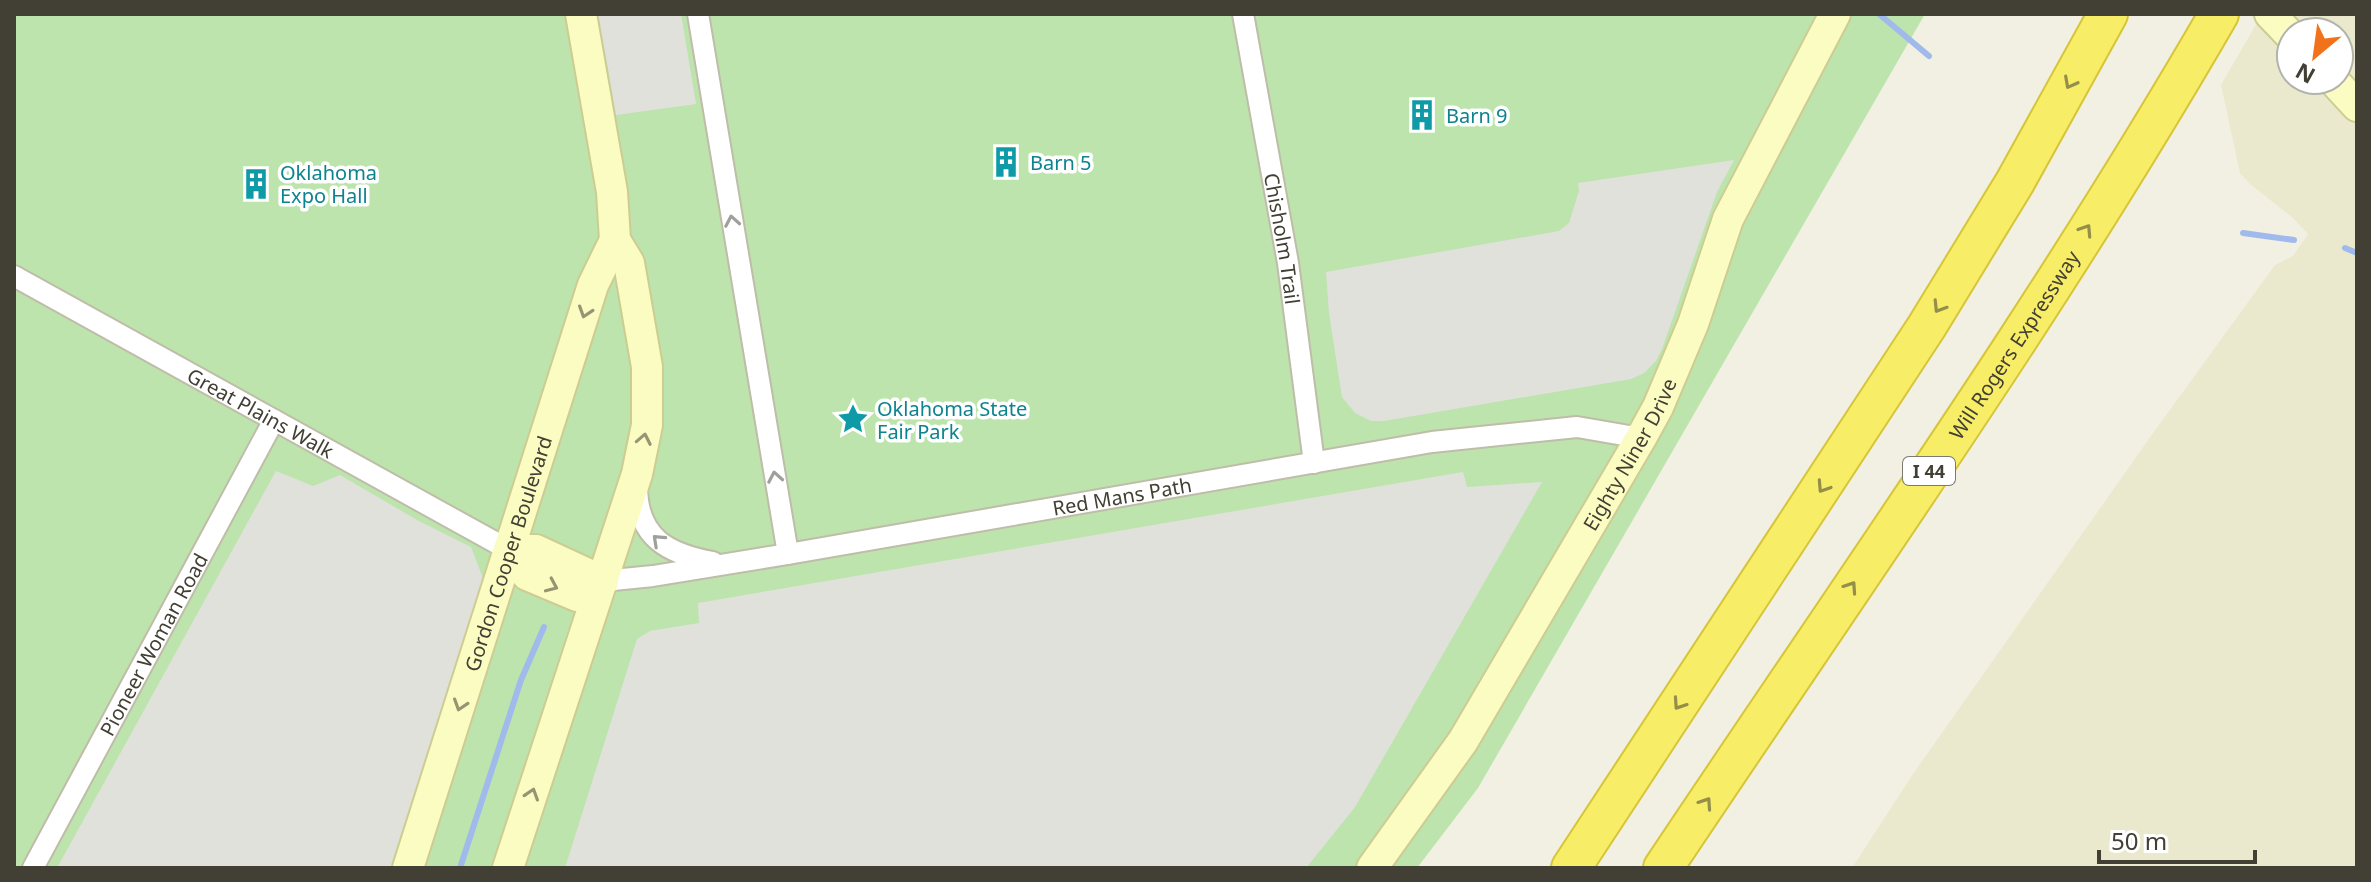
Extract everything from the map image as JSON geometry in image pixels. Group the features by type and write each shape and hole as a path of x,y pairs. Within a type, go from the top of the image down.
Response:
{"highway":[{"path":"1571,868 1927,326 2015,182 2108,14"},
{"name":"Will Rogers Expressway","path":"1663,868 1993,374 2219,14"},
{"path":"1543,868 1630,779"}],"street":[{"name":"Gordon Cooper Boulevard","path":"508,868 637,474 647,425 647,367 629,263 615,240 612,192 581,14"},
{"path":"698,14 788,554"},
{"name":"Chisholm Trail","path":"1243,14 1288,263 1314,463"},
{"name":"Eighty Niner Drive","path":"1372,868 1463,741 1658,407 1688,336 1728,219 1834,17"},
{"name":"Gordon Cooper Boulevard","path":"408,868 593,285 615,240"},
{"name":"Great Plains Walk","path":"14,276 509,550 536,550 603,581"},
{"name":"Pioneer Woman Road","path":"33,868 274,420"},
{"name":"Red Mans Path","path":"603,581 725,565 1432,442 1577,427 1641,438"},
{"path":"637,474 638,508 646,528 658,541 684,555 725,565"}],"shaded area":[{"path":"598,14 681,14 696,104 616,115"},
{"path":"2262,14 2357,14 2357,868 1852,868 1913,774 2151,436 2275,265 2293,256 2308,234 2240,173 2221,85"},
{"path":"1734,160 1717,192 1662,349 1644,373 1631,379 1384,421 1371,421 1355,413 1342,397 1326,272 1559,231 1569,223 1579,191 1578,183"},
{"path":"276,471 313,486 340,475 471,547 484,581 395,868 57,868"},
{"path":"1463,472 1467,487 1542,482 1355,807 1306,868 565,868 637,639 650,631 699,623 698,603"}],"green space":[{"name":"Oklahoma State Fair Park","path":"14,14 1925,14 1478,788 1417,868 14,868"}],"waterway":[{"path":"1879,14 1929,56"},
{"path":"2243,233 2294,240"},
{"path":"2345,248 2357,253"},
{"path":"460,868 521,680 544,627"}],"place":[{"name":"Barn 9","path":"1422,115"},
{"name":"Barn 5","path":"1006,162"},
{"name":"Oklahoma Expo Hall","path":"256,184"},
{"name":"Oklahoma State Fair Park","path":"853,419"}]}
